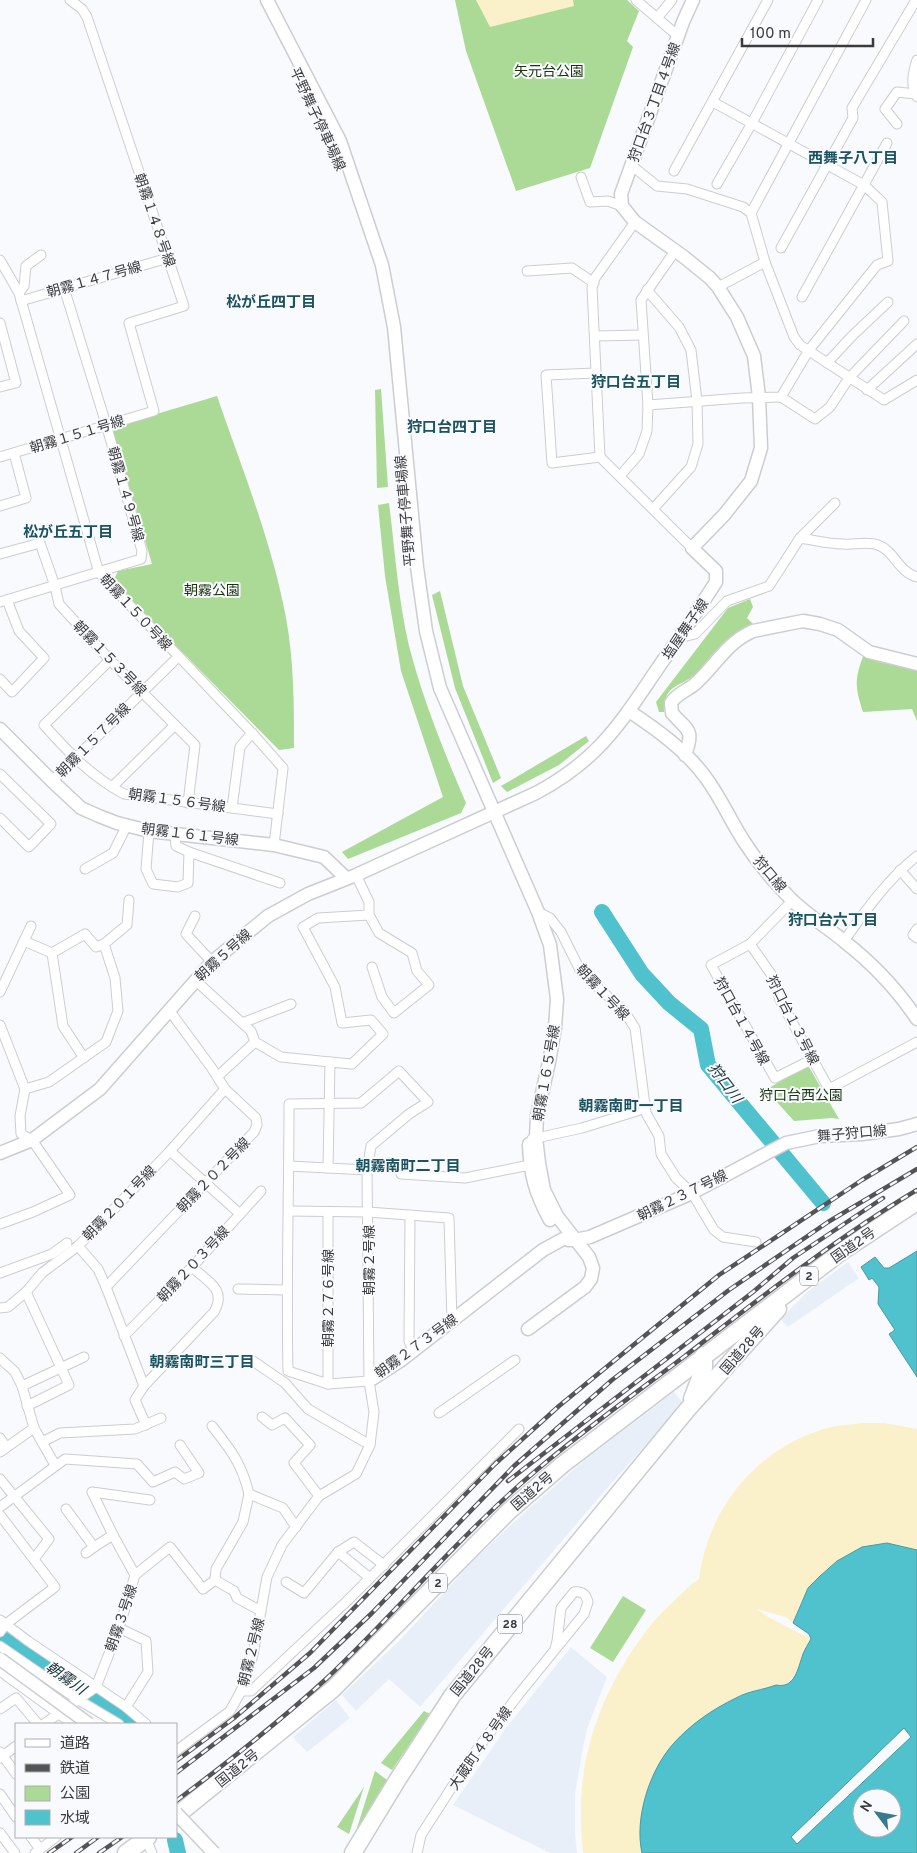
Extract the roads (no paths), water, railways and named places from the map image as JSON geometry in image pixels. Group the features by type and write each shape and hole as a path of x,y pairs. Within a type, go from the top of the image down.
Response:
{"highway":[{"name":"国道2号","path":"178,1813 333,1689 509,1511 562,1465 840,1252 917,1202"},
{"name":"国道28号","path":"353,1853 452,1696 690,1403 783,1304 794,1287"},
{"name":"国道28号","path":"690,1403 704,1368 704,1355"},
{"path":"674,1378 689,1384 692,1389 690,1403"},
{"path":"126,1853 149,1843"}],"street":[{"name":"朝霧１４８号線","path":"70,0 82,8 87,17 184,306 129,323 154,411"},
{"name":"平野舞子停車場線","path":"261,0 326,131 356,203 375,266 389,329 407,534 420,626 436,690 491,814"},
{"name":"平野舞子停車場線","path":"267,0 340,141 382,265 394,327 416,567 426,631 440,688 491,814"},
{"path":"636,0 678,36"},
{"path":"657,18 672,0"},
{"name":"狩口台３丁目４号線","path":"622,206 621,194 678,36 693,0"},
{"path":"674,171 768,0"},
{"path":"717,184 818,0"},
{"path":"751,213 866,0"},
{"path":"781,248 853,118 852,108 916,0"},
{"path":"897,124 885,109 897,92 916,95 912,73 917,60"},
{"path":"713,102 864,185 882,202 888,262 876,265 809,350 781,397"},
{"path":"802,297 887,143"},
{"path":"631,165 657,186 687,189 743,207 751,213 765,262 794,337 800,345 884,400 917,380"},
{"path":"581,177 590,202 608,201 622,206 635,222 710,278 737,317 754,356 759,397 761,448 751,481 724,516 692,548 600,457 592,287 595,278 635,222"},
{"path":"620,476 639,454 647,431 648,405 641,300 675,250"},
{"path":"20,297 24,286 26,266 41,255"},
{"name":"朝霧１４７号線","path":"20,297 64,288 168,258"},
{"name":"朝霧１５０号線","path":"0,260 20,297 99,573 283,768 274,845"},
{"path":"718,287 765,262"},
{"path":"527,271 572,268 594,283"},
{"name":"朝霧１４９号線","path":"3,602 142,559 142,551 106,424 64,288"},
{"path":"647,290 679,327 691,350 697,401 698,444 691,467 653,509"},
{"path":"827,363 888,302"},
{"path":"648,405 781,397 815,419 830,407 849,378 904,321"},
{"path":"0,323 16,383 0,387"},
{"path":"595,336 642,335"},
{"path":"867,390 917,344"},
{"path":"596,373 546,375 552,463 600,457"},
{"name":"朝霧１５１号線","path":"0,457 154,411"},
{"path":"0,506 26,498 14,453"},
{"path":"679,638 695,634 727,601 769,586 800,538 835,503"},
{"path":"800,538 841,544 878,544 887,550 900,567 910,575 917,577"},
{"name":"朝霧１５３号線","path":"0,554 40,543 55,586 58,604 110,660 195,745 188,803"},
{"name":"塩屋舞子線","path":"629,711 716,582 716,571 692,548"},
{"path":"0,679 12,692 44,658 19,631 3,602"},
{"path":"491,814 559,781 579,766 609,738 629,711 651,725 685,755 690,742 690,735 685,725 672,713 671,703 676,696 696,683 730,646 745,635 753,632 803,621 820,624 838,630 870,652 917,664"},
{"name":"朝霧１５７号線","path":"52,781 178,657"},
{"name":"朝霧１５６号線","path":"110,660 44,725 74,759 124,794 278,814"},
{"path":"112,787 175,725"},
{"name":"朝霧１６１号線","path":"1,732 81,808 127,826 149,831 274,845 324,856 351,877"},
{"path":"232,808 240,747 252,733"},
{"name":"狩口線","path":"685,755 706,777 746,844 792,901 844,941 886,979 917,1019"},
{"path":"0,774 51,824 29,847 0,818"},
{"name":"朝霧５号線","path":"0,1153 32,1140 100,1089 212,962 268,916 308,894 351,877 491,814"},
{"name":"朝霧１６５号線","path":"491,814 538,912 550,945 557,999 553,1037 533,1139"},
{"name":"朝霧１６５号線","path":"491,814 544,946 549,991 547,1030 530,1116 534,1164 544,1190 569,1240 589,1257 593,1268 591,1279 573,1297 528,1329"},
{"path":"85,869 113,853 127,826"},
{"path":"149,831 146,869 153,884 178,887 188,883 190,852"},
{"path":"175,833 176,846 280,883"},
{"path":"844,941 880,891 900,870 917,856"},
{"path":"900,870 917,889"},
{"path":"351,877 369,902 369,916 380,933 412,953 417,971 429,985 394,1013 382,998 372,968"},
{"path":"52,953 85,934 96,947 104,944 127,925 129,900"},
{"name":"狩口台１４号線","path":"792,901 750,944 711,965 775,1078 813,1059"},
{"name":"朝霧１号線","path":"538,912 550,918 561,932 581,972 624,1011 635,1028 646,1113 659,1136 661,1154 676,1178 692,1193 714,1230 723,1236 756,1242"},
{"path":"195,916 186,934 212,962"},
{"path":"195,980 252,1031 255,1042 281,1057 352,1064 383,1034 371,1020 342,1023 335,987 303,927 318,918 369,916"},
{"path":"0,992 31,926"},
{"path":"917,929 913,935 917,938"},
{"path":"24,941 52,953"},
{"path":"25,1089 49,1082 106,1042 118,1011 115,978 104,944"},
{"name":"狩口台１３号線","path":"750,944 773,977 780,1000 829,1089 917,1042"},
{"path":"52,953 63,1026 84,1058"},
{"path":"242,1024 291,1004"},
{"name":"朝霧２０２号線","path":"106,1287 254,1132 258,1124 256,1118 225,1089 218,1076 168,1010"},
{"path":"0,1024 25,1089 20,1116 21,1134 32,1140 70,1195 33,1212 0,1224"},
{"path":"218,1076 255,1042"},
{"path":"328,1168 330,1062"},
{"name":"朝霧２号線","path":"178,1749 230,1710 241,1691 253,1655 267,1577 282,1546 319,1496 356,1474 370,1445 374,1412 369,1381 367,1170 371,1146 409,1114 428,1102 399,1071 361,1103 329,1103"},
{"name":"朝霧２０１号線","path":"144,1386 98,1269 78,1246 170,1151 225,1089"},
{"name":"朝霧２７３号線","path":"329,1103 289,1104 289,1211 286,1290 288,1371 328,1384 369,1381 452,1321 542,1250 569,1240"},
{"path":"533,1139 582,1128 645,1107"},
{"name":"舞子狩口線","path":"786,1142 812,1137 862,1134 899,1129 917,1124"},
{"name":"朝霧２３７号線","path":"569,1240 590,1237 692,1193 786,1142"},
{"path":"170,1151 240,1214"},
{"path":"401,1174 465,1178 534,1164"},
{"path":"289,1166 367,1170"},
{"name":"朝霧２０３号線","path":"124,1336 192,1268 261,1191"},
{"path":"289,1211 368,1212 449,1218 452,1321"},
{"name":"朝霧２７６号線","path":"328,1212 328,1384"},
{"path":"410,1215 409,1341 412,1351"},
{"path":"0,1274 52,1254 67,1243"},
{"path":"0,1308 8,1307 26,1292 42,1273 78,1246"},
{"path":"146,1425 135,1400 144,1386 214,1312 219,1303 220,1296 215,1288 192,1268"},
{"path":"238,1289 286,1290"},
{"path":"26,1292 69,1385 27,1406"},
{"path":"0,1358 15,1372 22,1386 34,1428 55,1465"},
{"path":"22,1386 84,1358"},
{"path":"439,1413 515,1360"},
{"path":"253,1361 285,1383 308,1410 370,1445"},
{"path":"262,1417 272,1425 285,1418 310,1445 294,1463 319,1496"},
{"path":"42,1442 60,1432 135,1428 161,1418"},
{"path":"212,1426 233,1453 244,1475 249,1494 243,1522 216,1569 215,1580 234,1591 237,1598 261,1611"},
{"path":"0,1438 3,1450 34,1428"},
{"path":"241,1691 251,1691 384,1565 519,1429"},
{"path":"0,1507 65,1459 137,1464 153,1482 175,1472 184,1479 199,1473 180,1445"},
{"path":"0,1479 49,1539 34,1559"},
{"path":"135,1575 112,1535 92,1492 150,1500"},
{"path":"249,1494 283,1508 296,1527"},
{"path":"66,1509 94,1546"},
{"path":"0,1515 55,1587 2,1626 28,1641 94,1688 126,1707 145,1723"},
{"path":"86,1553 112,1535"},
{"path":"286,1582 304,1593 338,1552 354,1542 384,1565"},
{"name":"朝霧３号線","path":"94,1688 119,1628 135,1575 170,1548 203,1589 215,1580"},
{"path":"338,1552 370,1578"},
{"name":"大蔵町４８号線","path":"417,1853 421,1836 470,1759 554,1649 561,1644 584,1614 588,1602 585,1594 574,1592 564,1603 554,1649"},
{"path":"119,1628 146,1641 148,1672 126,1707"},
{"path":"0,1646 118,1723"},
{"path":"0,1659 88,1723"},
{"path":"0,1671 73,1723"},
{"path":"45,1723 94,1688"},
{"path":"0,1709 16,1698 37,1723"},
{"path":"15,1747 1,1755 15,1773"},
{"path":"0,1794 15,1816"},
{"path":"178,1817 214,1853"},
{"path":"0,1833 15,1853"},
{"path":"31,1838 37,1851 55,1838"}],"water":[{"path":"917,1251 917,1377 889,1334 895,1330 878,1304 879,1287 872,1278 869,1280 861,1267 875,1257 884,1268 889,1268"},
{"path":"887,1543 917,1550 917,1853 642,1853 640,1825 642,1810 651,1780 665,1754 688,1730 719,1707 745,1694 776,1685 788,1684 792,1681 811,1639 809,1634 793,1623 808,1588 837,1561 862,1547","holes":["904,1728 911,1737 857,1788 902,1788 902,1838 852,1838 852,1792 797,1844 791,1837"]}],"waterway":[{"name":"狩口川","path":"602,912 642,974 669,1003 701,1029 708,1065 823,1203"},
{"name":"朝霧川","path":"0,1632 132,1723"},
{"name":"朝霧川","path":"175,1840 178,1853"}],"railway":[{"path":"178,1760 234,1718 310,1653 495,1464 559,1406 719,1275 862,1180 917,1147"},
{"path":"178,1771 314,1668 372,1613 514,1466 612,1380 729,1290 828,1222 917,1169"},
{"path":"178,1800 252,1742 326,1679 485,1517 557,1453 798,1270 857,1228 917,1190"},
{"path":"508,1481 753,1292 793,1258 883,1198"},
{"path":"49,1853 71,1838"},
{"path":"76,1853 97,1838"},
{"path":"99,1853 121,1838"}],"district":[{"name":"西舞子八丁目","path":"853,158"},
{"name":"松が丘四丁目","path":"271,302"},
{"name":"狩口台五丁目","path":"636,382"},
{"name":"狩口台四丁目","path":"452,427"},
{"name":"松が丘五丁目","path":"68,532"},
{"name":"狩口台六丁目","path":"833,920"},
{"name":"朝霧南町一丁目","path":"631,1106"},
{"name":"朝霧南町二丁目","path":"408,1166"},
{"name":"朝霧南町三丁目","path":"202,1362"}],"park label":[{"name":"矢元台公園","path":"549,71"},
{"name":"朝霧公園","path":"212,590"},
{"name":"狩口台西公園","path":"801,1095"}]}
